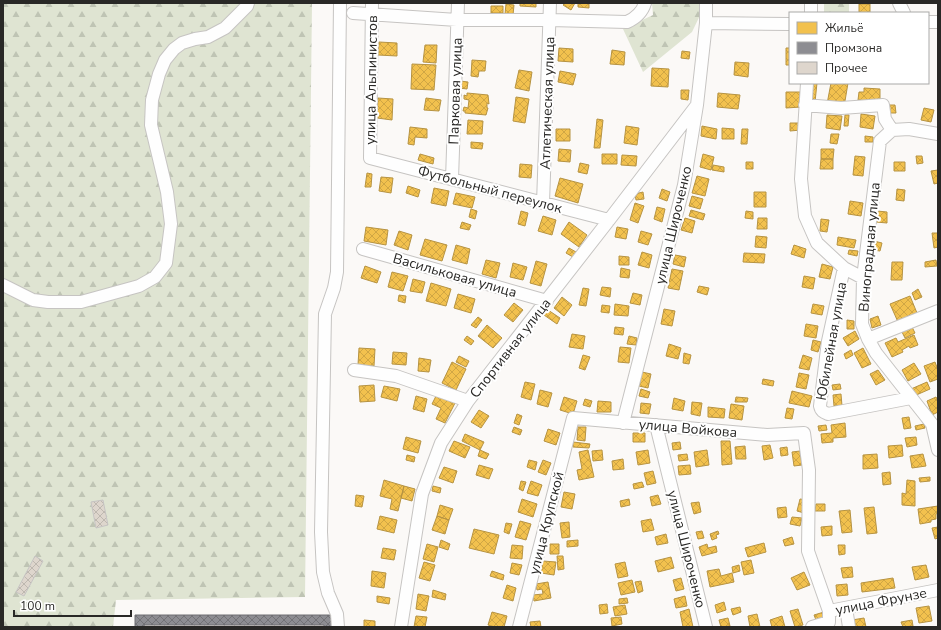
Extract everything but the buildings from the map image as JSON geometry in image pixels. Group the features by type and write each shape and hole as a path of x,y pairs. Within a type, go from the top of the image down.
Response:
{"street":[{"path":"3,285 33,300 48,302 81,302 139,286 155,277 166,263 171,224 167,192 150,125 152,100 159,74 166,60 174,49 182,43 208,37 224,28 247,6 248,3"},
{"path":"338,627 337,614 328,593 323,572 322,532 325,314 334,288 337,272 340,3"},
{"name":"Парковая улица","path":"452,179 458,3"},
{"name":"Атлетическая улица","path":"543,203 550,3"},
{"path":"353,13 372,9 457,20 627,22 641,13 645,3"},
{"name":"улица Широченко","path":"623,423 684,185 697,106 706,23 706,3"},
{"path":"898,3 903,12"},
{"name":"улица Альпинистов","path":"370,158 372,9"},
{"path":"706,23 789,24"},
{"name":"Юбилейная улица","path":"807,84 801,178 805,216 817,243 844,268 864,278"},
{"path":"805,105 841,108 883,105 884,119 892,130 909,129 938,134"},
{"name":"Спортивная улица","path":"401,627 422,494 441,443 468,401 697,106"},
{"name":"Виноградная улица","path":"892,130 880,141 864,278 862,324 876,353 911,398 935,423 938,450"},
{"name":"Футбольный переулок","path":"370,158 609,220"},
{"name":"Васильковая улица","path":"363,249 547,301"},
{"name":"Юбилейная улица","path":"844,268 828,340 820,406 823,413 828,414 911,398"},
{"path":"868,339 938,311"},
{"path":"354,370 396,376 468,401"},
{"name":"улица Войкова","path":"573,418 767,436 804,432 809,470 808,551 829,611"},
{"name":"улица Крупской","path":"519,627 573,418"},
{"name":"улица Широченко","path":"656,425 706,627"},
{"name":"улица Фрунзе","path":"812,627 829,622 829,611 938,590"},
{"path":"846,608 849,627"}],"shaded area":[{"path":"135,615 333,615 333,627 135,627"}],"green space":[{"path":"3,3 312,3 305,597 116,600 113,627 3,627"},
{"path":"652,3 706,3 692,32 643,72 623,29 653,15"},
{"path":"824,3 849,3 849,12 824,12"}]}
